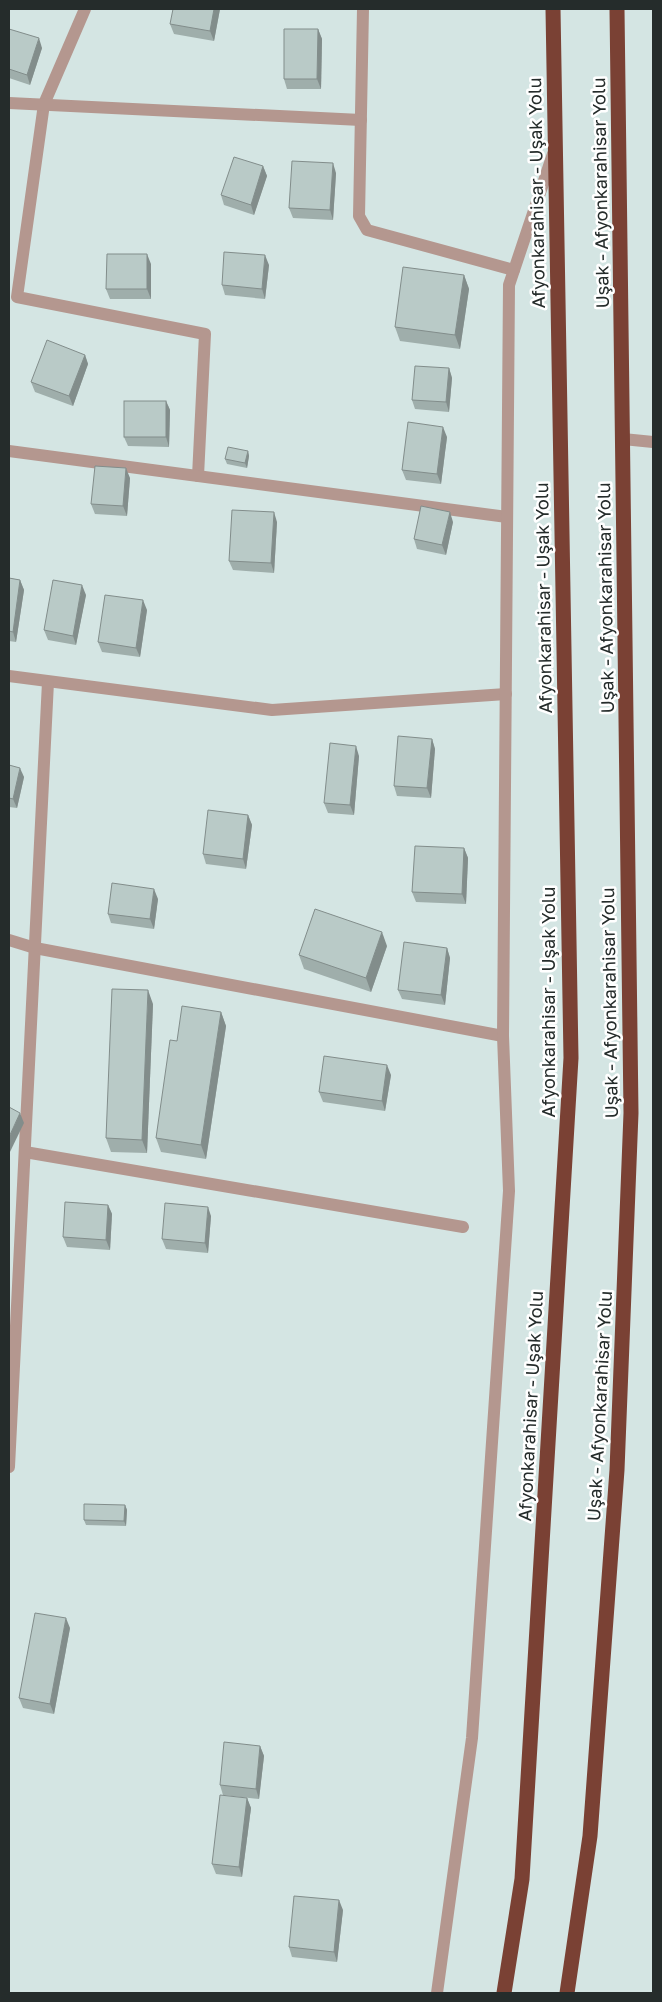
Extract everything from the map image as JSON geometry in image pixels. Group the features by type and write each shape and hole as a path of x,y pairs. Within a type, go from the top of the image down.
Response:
{"highway":[{"name":"Afyonkarahisar - Uşak Yolu","path":"504,1993 522,1878 571,1058 553,9"},
{"name":"Uşak - Afyonkarahisar Yolu","path":"567,1993 590,1836 616,1480 631,1113 618,9"}],"street":[{"path":"85,9 44,104 18,297 206,334 198,476"},
{"path":"362,9 360,216 367,230 514,270"},
{"path":"9,103 361,120"},
{"path":"437,1993 472,1738 509,1191 504,1036 509,284 555,149"},
{"path":"623,439 653,442"},
{"path":"9,451 507,517"},
{"path":"9,676 272,710 506,694"},
{"path":"9,1467 48,682"},
{"path":"9,940 35,948 504,1036"},
{"path":"25,1152 463,1227"}],"building":[{"path":"173,9 214,9 210,31 170,24"},
{"path":"9,29 39,38 27,75 9,69"},
{"path":"284,29 318,29 317,79 284,79"},
{"path":"234,157 263,166 251,205 221,195"},
{"path":"292,161 333,163 330,210 289,208"},
{"path":"224,252 265,255 262,289 222,285"},
{"path":"107,254 147,254 147,289 106,289"},
{"path":"403,267 464,275 455,335 395,327"},
{"path":"47,340 85,355 69,396 31,382"},
{"path":"415,366 449,368 446,402 412,400"},
{"path":"124,401 166,401 166,437 124,437"},
{"path":"408,422 443,427 437,474 402,470"},
{"path":"228,447 248,451 245,463 225,459"},
{"path":"95,466 126,468 123,506 91,504"},
{"path":"421,506 450,512 442,545 414,539"},
{"path":"232,510 274,512 271,563 229,561"},
{"path":"9,578 20,580 13,632 9,631"},
{"path":"53,580 82,585 73,636 44,630"},
{"path":"105,595 143,600 136,648 98,642"},
{"path":"398,736 432,739 427,788 394,786"},
{"path":"330,743 356,746 350,805 324,803"},
{"path":"9,765 20,768 13,799 9,798"},
{"path":"208,810 248,815 243,859 203,854"},
{"path":"415,846 464,848 462,894 412,892"},
{"path":"112,883 154,889 150,919 108,914"},
{"path":"315,909 382,932 366,978 299,955"},
{"path":"404,942 447,948 441,995 398,990"},
{"path":"112,989 148,990 142,1140 106,1138"},
{"path":"182,1006 221,1012 201,1145 156,1138 170,1040 177,1041"},
{"path":"324,1056 387,1065 382,1101 319,1092"},
{"path":"9,1107 20,1113 9,1137"},
{"path":"65,1202 108,1205 106,1240 63,1237"},
{"path":"165,1203 208,1207 205,1243 162,1239"},
{"path":"84,1504 125,1505 124,1521 84,1520"},
{"path":"35,1613 66,1618 50,1704 19,1698"},
{"path":"224,1742 260,1746 256,1789 220,1785"},
{"path":"220,1795 247,1798 239,1867 212,1864"},
{"path":"294,1896 339,1900 334,1952 289,1947"}]}
